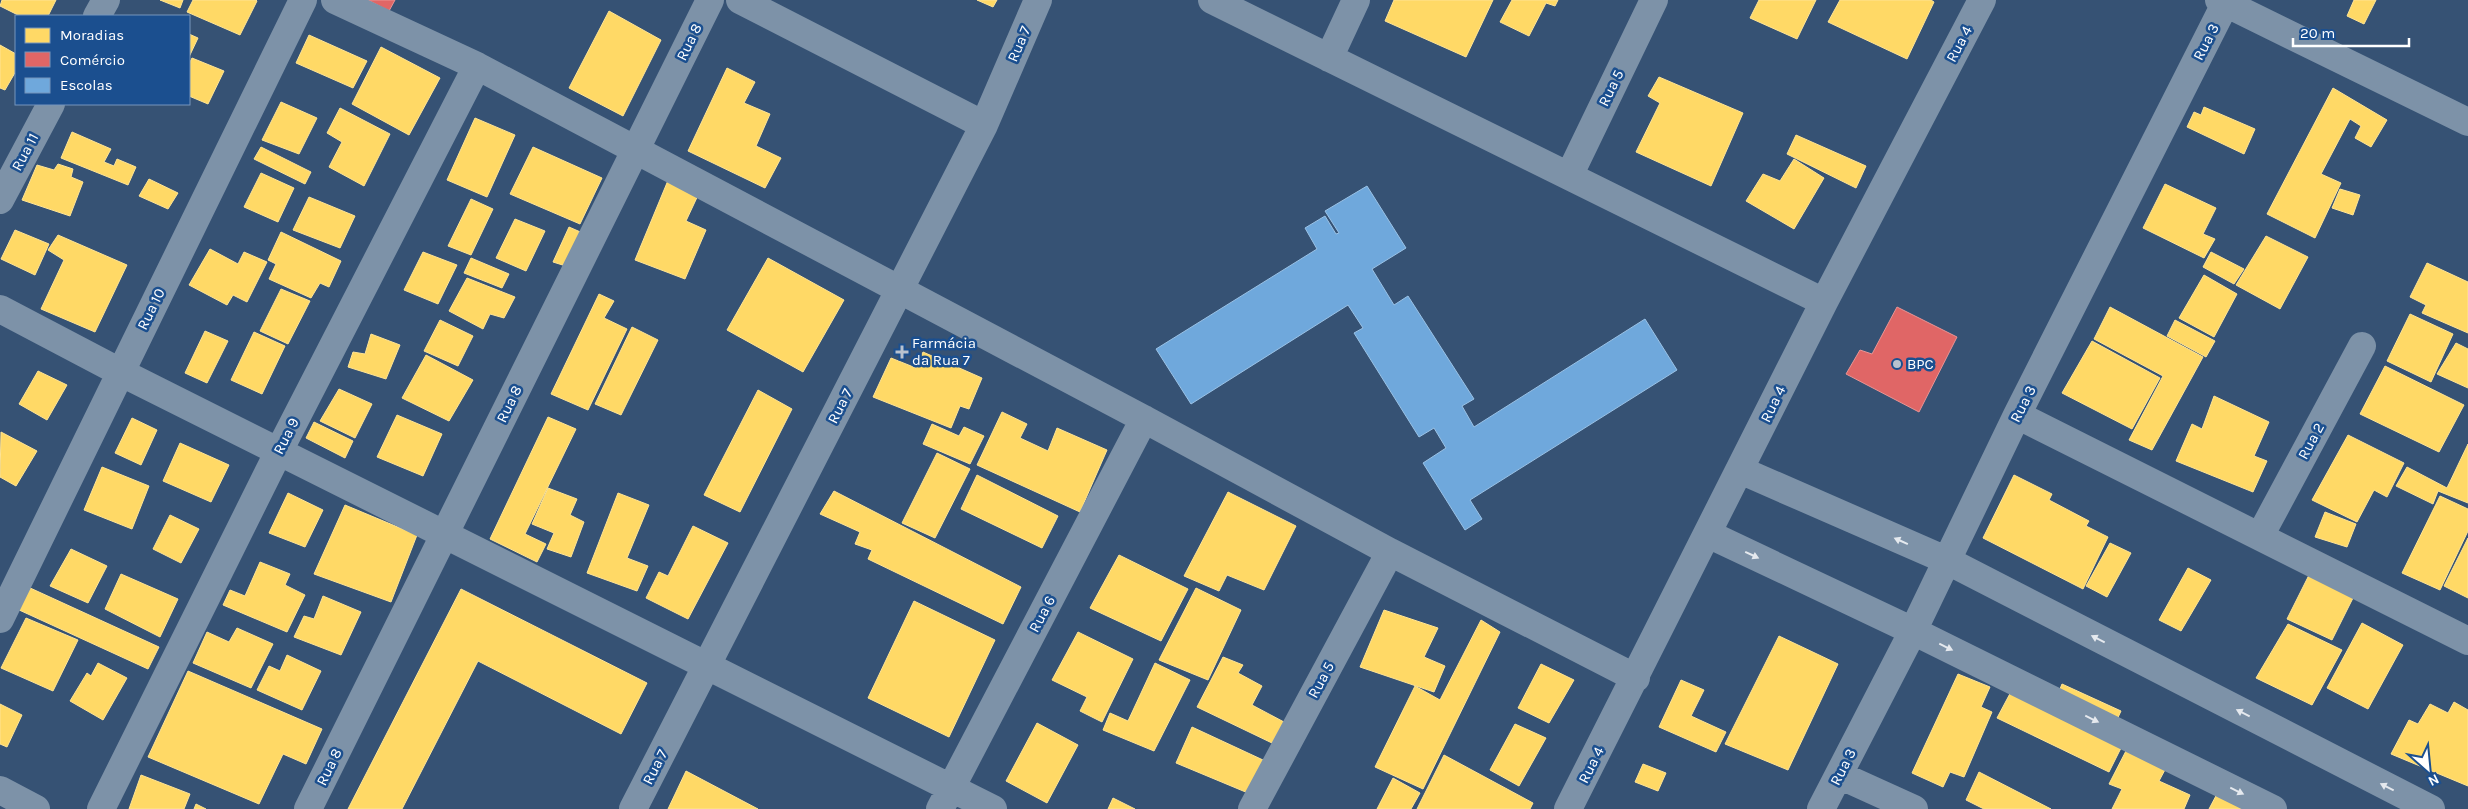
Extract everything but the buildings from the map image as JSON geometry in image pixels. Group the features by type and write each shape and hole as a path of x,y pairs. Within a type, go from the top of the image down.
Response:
{"street":[{"path":"98,15 106,0"},
{"name":"Rua 10","path":"0,619 303,0"},
{"path":"335,0 477,66 1144,419 1390,552 1636,678"},
{"name":"Rua 8","path":"308,809 710,0"},
{"path":"740,0 984,125"},
{"name":"Rua 7","path":"633,809 984,125 1038,0"},
{"path":"1212,0 1824,302"},
{"path":"1329,58 1356,0"},
{"name":"Rua 5","path":"1569,176 1654,0"},
{"name":"Rua 4","path":"1568,809 1636,678 1824,302 1982,0"},
{"path":"2224,1 2468,122"},
{"name":"Rua 3","path":"1822,809 1913,631 2018,414 2224,1"},
{"name":"Rua 9","path":"101,809 279,451 477,66"},
{"name":"Rua 11","path":"0,200 50,105"},
{"path":"0,309 120,372 706,666 945,798 993,809"},
{"name":"Rua 2","path":"2260,536 2362,346"},
{"path":"2018,414 2468,641"},
{"name":"Rua 6","path":"945,798 1144,419"},
{"path":"1740,470 1946,560 2431,809"},
{"path":"1708,534 1913,631 2273,809"},
{"name":"Rua 5","path":"1252,809 1390,552"},
{"path":"1839,775 1914,809"},
{"path":"0,790 36,809"}],"place":[{"name":"Farmácia da Rua 7","path":"902,352"},
{"name":"BPC","path":"1897,364"}]}
